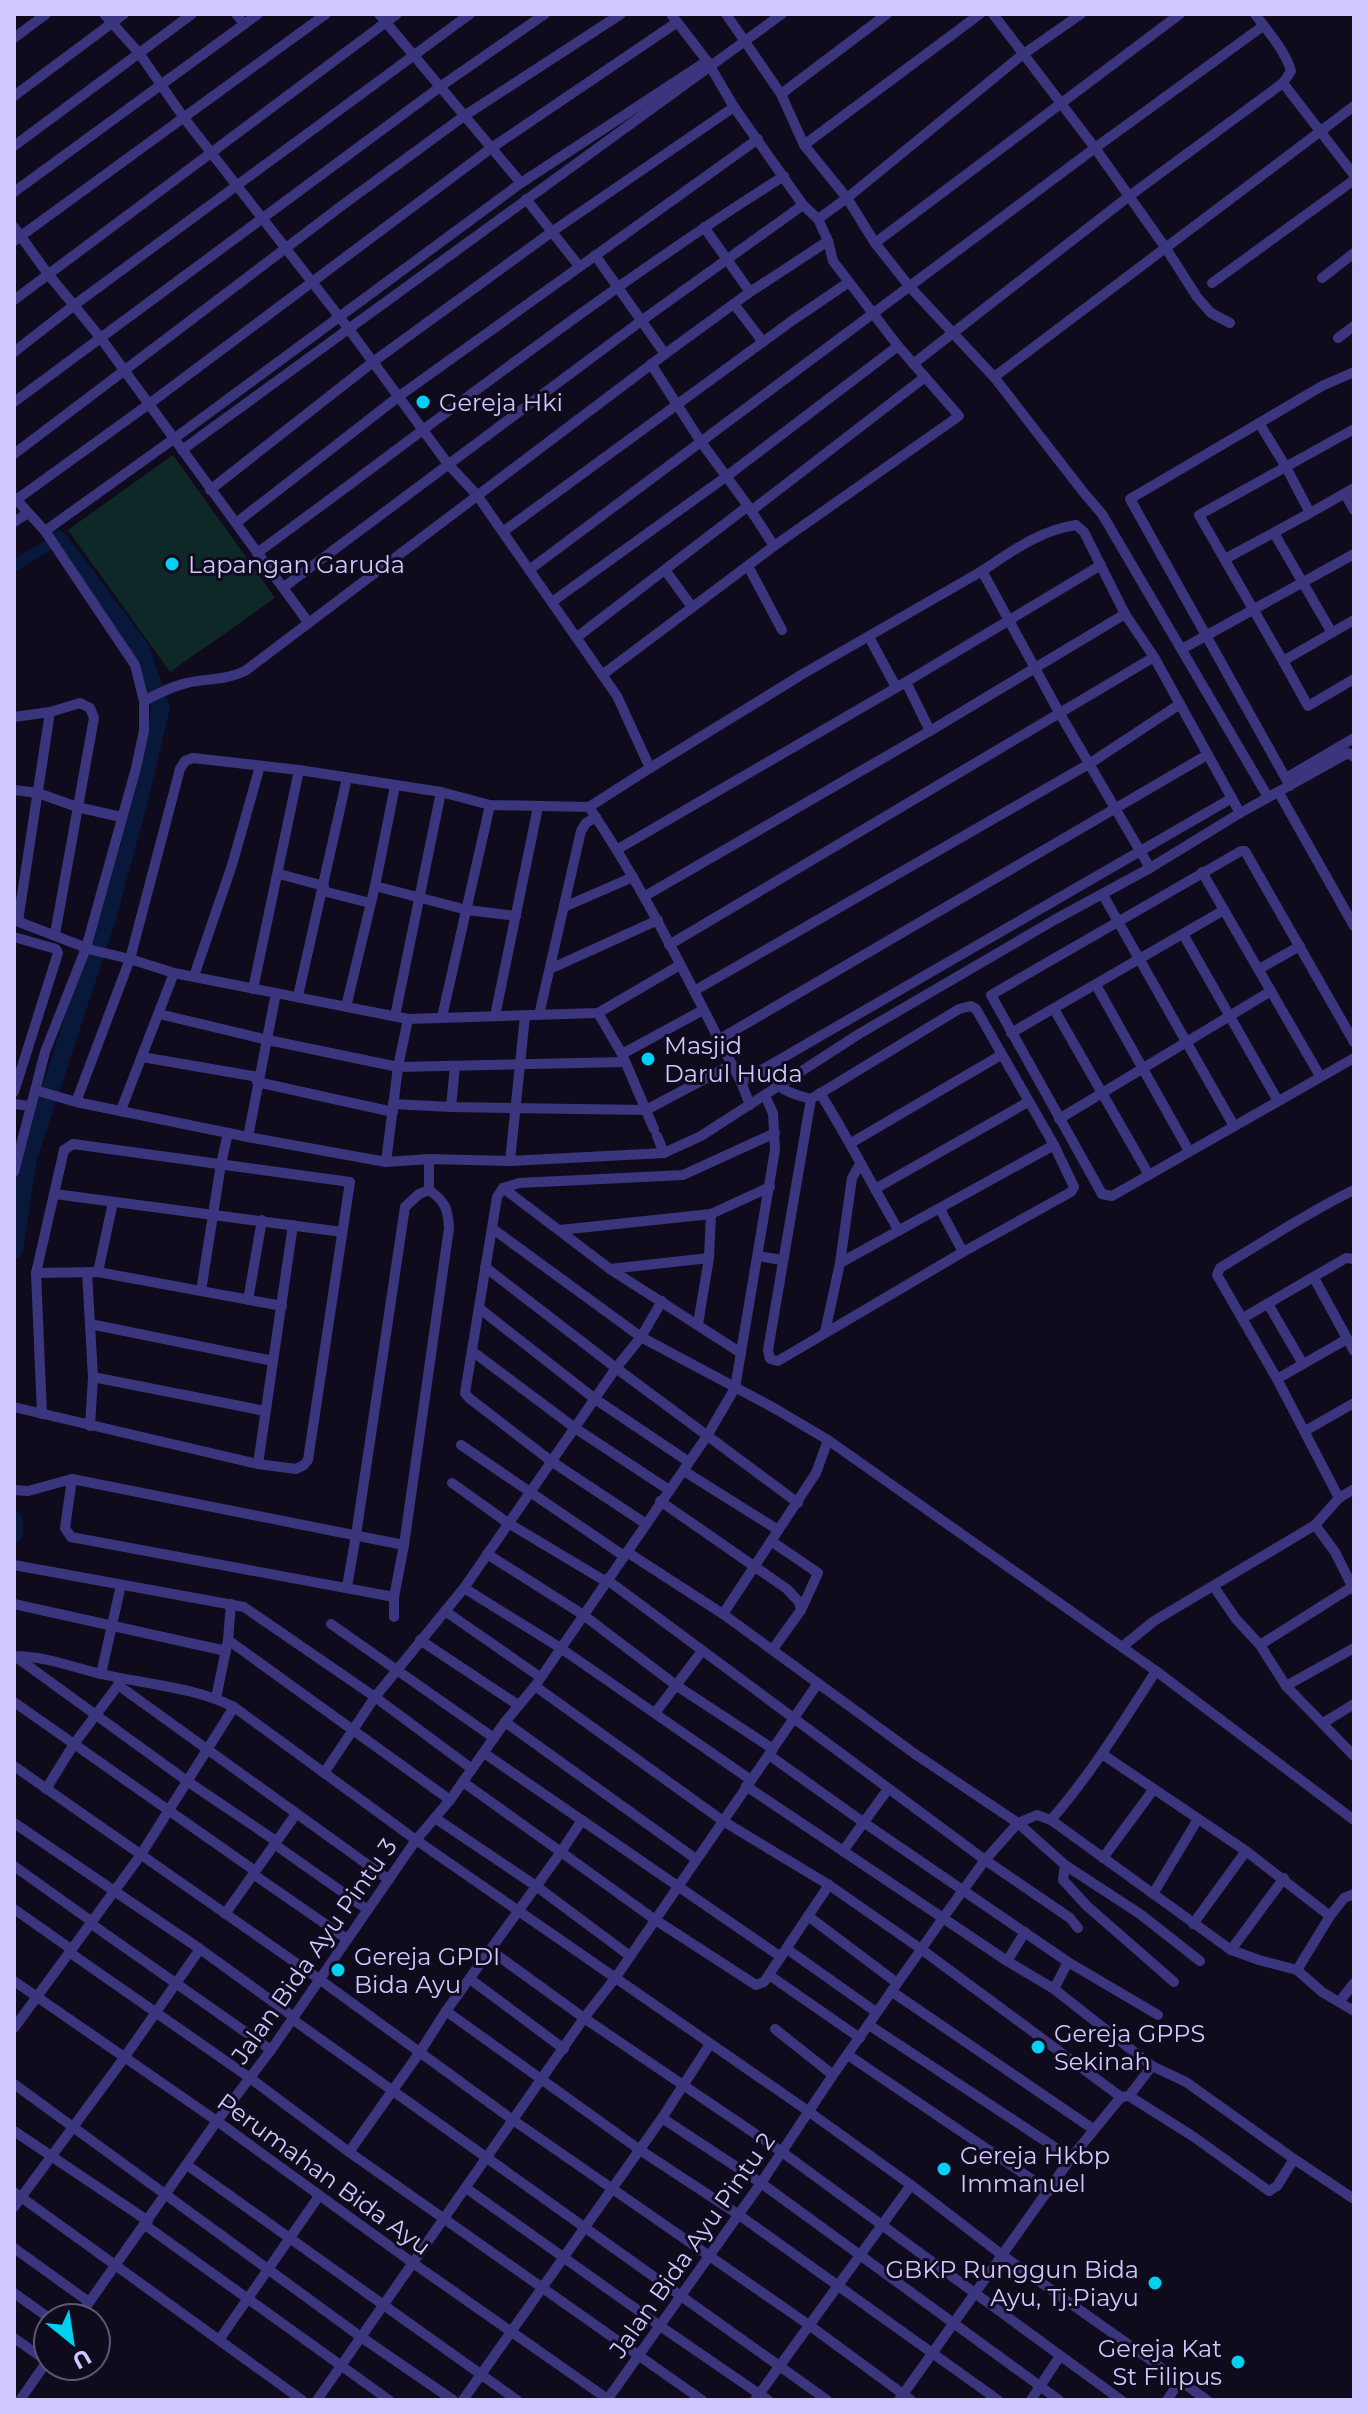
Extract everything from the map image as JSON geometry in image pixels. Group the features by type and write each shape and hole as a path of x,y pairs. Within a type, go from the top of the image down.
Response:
{"street":[{"path":"14,38 46,14"},
{"path":"104,14 139,53 184,118 348,328 423,432 504,531 617,696 650,768"},
{"path":"14,96 124,14"},
{"path":"14,146 192,14"},
{"path":"236,14 244,24"},
{"path":"14,192 258,14"},
{"path":"308,622 100,337 16,235 326,14"},
{"path":"14,300 212,154 382,18 397,14"},
{"path":"14,352 470,14"},
{"path":"14,402 439,87 545,14"},
{"path":"14,454 464,116 621,14"},
{"path":"726,14 781,94 804,145 847,198 875,243 909,286 994,377 1102,514 1354,926"},
{"path":"51,540 175,438 521,183 745,42 782,14"},
{"path":"781,94 887,14"},
{"path":"804,145 980,14"},
{"path":"993,14 1095,148 1197,297 1211,313 1230,323"},
{"path":"818,219 1022,55 1081,14"},
{"path":"875,243 1180,14"},
{"path":"913,364 1128,197 1283,83 1291,71 1290,66 1255,14"},
{"path":"382,18 521,183"},
{"path":"14,1172 30,1106 39,1091 53,1029 89,949 136,768 148,699 135,665 51,540 15,498 149,404 490,149 674,18 803,205 818,219 833,261 898,346 959,416 774,546 692,607 605,679"},
{"path":"529,570 1263,26"},
{"path":"182,450 708,64"},
{"path":"1212,283 1354,178 1283,83"},
{"path":"994,377 1354,106"},
{"path":"210,490 373,362 553,231 734,107"},
{"path":"236,523 398,397 758,139"},
{"path":"257,553 618,287 784,176"},
{"path":"526,199 579,266"},
{"path":"284,587 641,321 803,205"},
{"path":"704,227 750,292"},
{"path":"148,699 186,683 233,676 245,671 651,364 750,292 828,241"},
{"path":"1322,278 1354,253"},
{"path":"595,255 665,354"},
{"path":"504,531 849,282"},
{"path":"734,304 763,342"},
{"path":"1338,338 1354,326"},
{"path":"552,602 727,476 898,346"},
{"path":"651,364 774,546"},
{"path":"1288,782 1130,499 1322,386 1354,372"},
{"path":"577,637 925,377"},
{"path":"1259,423 1310,513"},
{"path":"1354,429 1199,515 1308,706 1354,679"},
{"path":"1225,559 1349,491 1354,510"},
{"path":"14,522 28,513"},
{"path":"539,1015 581,831 592,812 650,768 801,675 1032,539 1061,527 1076,525 1084,532 1125,614 1154,657 1240,813"},
{"path":"1274,533 1332,633"},
{"path":"1182,649 1354,554"},
{"path":"618,849 1101,565"},
{"path":"748,566 782,630"},
{"path":"665,570 692,607"},
{"path":"982,571 1060,714 1150,868"},
{"path":"645,896 1125,614"},
{"path":"1283,661 1354,620"},
{"path":"869,637 930,731"},
{"path":"669,945 1154,657"},
{"path":"14,717 50,712 80,703 92,712 94,718 55,934"},
{"path":"694,991 1089,764 1180,704"},
{"path":"50,712 16,920 89,949 174,973 408,1019 598,1013 680,965"},
{"path":"39,1091 72,1101 228,1133 386,1162 429,1159 510,1161 664,1153 701,1136 782,1088 859,1034 1056,919 1105,897 1274,795 1288,782 1354,738"},
{"path":"1288,782 1352,753"},
{"path":"718,1040 1207,755"},
{"path":"72,1101 130,959 180,769 185,761 193,758 299,770 441,792 490,805 592,812 618,849 658,920 750,1105"},
{"path":"194,976 232,865 260,766"},
{"path":"253,989 299,770"},
{"path":"298,996 347,778"},
{"path":"346,1007 395,786"},
{"path":"14,790 38,793 77,807 121,817"},
{"path":"395,1016 441,792"},
{"path":"741,1082 1232,798"},
{"path":"442,1017 490,805"},
{"path":"495,1016 538,807"},
{"path":"1354,1042 1245,851 1117,918 993,993 992,998 1102,1194 1106,1196 1112,1196 1354,1058"},
{"path":"1202,872 1320,1076"},
{"path":"279,874 370,903"},
{"path":"564,907 633,877"},
{"path":"375,886 420,900 516,916"},
{"path":"1105,897 1234,1126"},
{"path":"1011,1033 1224,910"},
{"path":"550,969 658,920"},
{"path":"1183,934 1278,1101"},
{"path":"14,937 56,949 58,953 14,1092"},
{"path":"1259,969 1300,946"},
{"path":"121,1110 174,973"},
{"path":"1096,985 1189,1151"},
{"path":"1059,1119 1271,991"},
{"path":"248,1137 276,993"},
{"path":"765,1068 771,1081 782,1088 797,1096 816,1096 959,1009 971,1006 976,1009 1054,1145 1074,1187 1071,1192 778,1361 770,1359 768,1350 782,1260 816,1096"},
{"path":"1054,1009 1149,1175"},
{"path":"159,1014 398,1067 519,1065 624,1058 703,1010"},
{"path":"598,1013 624,1058 664,1153"},
{"path":"510,1161 525,1016"},
{"path":"386,1162 398,1067 408,1019"},
{"path":"851,1143 1001,1055"},
{"path":"142,1057 393,1108 646,1110 731,1065"},
{"path":"451,1107 455,1066"},
{"path":"735,1388 770,1187 775,1133 773,1113 765,1096"},
{"path":"816,1096 851,1143 899,1231"},
{"path":"875,1189 1028,1102"},
{"path":"14,1104 30,1106"},
{"path":"201,1291 228,1133"},
{"path":"646,1524 551,1461 465,1393 497,1197 503,1188 519,1183 683,1175 775,1133"},
{"path":"16,1407 42,1414 90,1426 258,1464 296,1469 304,1465 308,1460 350,1182 73,1144 64,1150 36,1273 42,1414"},
{"path":"840,1263 1054,1145"},
{"path":"429,1159 429,1190"},
{"path":"825,1332 840,1263 852,1178 860,1164"},
{"path":"560,1230 711,1214 770,1187"},
{"path":"503,1188 610,1269 741,1353"},
{"path":"347,1587 403,1216 410,1201 429,1190"},
{"path":"394,1617 394,1597 449,1228 443,1200 429,1190"},
{"path":"1339,1498 1277,1379 1218,1279 1220,1268 1319,1207 1354,1190"},
{"path":"55,1194 342,1232"},
{"path":"90,1426 93,1272 113,1202"},
{"path":"940,1209 963,1252"},
{"path":"698,1324 709,1258 711,1214"},
{"path":"248,1300 262,1220"},
{"path":"258,1464 293,1225"},
{"path":"493,1229 641,1337 828,1440 1156,1671 1354,1820"},
{"path":"758,1256 782,1260"},
{"path":"610,1269 709,1258"},
{"path":"1243,1318 1346,1258 1354,1259"},
{"path":"485,1267 798,1503"},
{"path":"36,1273 93,1272 282,1306"},
{"path":"1314,1278 1354,1351"},
{"path":"324,1773 375,1697 464,1588 616,1368 641,1337 662,1301"},
{"path":"1268,1304 1303,1364"},
{"path":"479,1308 595,1399 778,1530"},
{"path":"90,1324 273,1361"},
{"path":"1277,1379 1347,1339"},
{"path":"472,1351 575,1428 669,1490"},
{"path":"93,1377 265,1411"},
{"name":"Jalan Bida Ayu Pintu 3","path":"89,2302 271,2050 416,1840 450,1800 537,1681 707,1436 735,1388"},
{"path":"1305,1431 1354,1403"},
{"path":"723,1614 798,1503 816,1473 828,1440"},
{"path":"461,1445 529,1492 723,1614 915,1754 1018,1823 1065,1865 1140,1914 1200,1961"},
{"path":"18,1490 28,1491 72,1479 404,1545"},
{"path":"72,1479 65,1528 71,1537 394,1597"},
{"path":"452,1483 508,1523 606,1580 985,1860 1070,1918 1078,1928"},
{"path":"1122,1647 1154,1621 1315,1525 1339,1498 1354,1489"},
{"path":"660,1501 787,1589 799,1602 801,1610"},
{"path":"1260,1645 1353,1588 1335,1552 1315,1525"},
{"path":"771,1541 818,1573 801,1610 773,1649"},
{"path":"487,1554 582,1614 863,1822 1068,1962 1158,2015"},
{"path":"14,1565 231,1604 254,1612 472,1769"},
{"path":"101,1674 121,1585"},
{"path":"1214,1587 1236,1619 1260,1645 1286,1686 1354,1756"},
{"path":"464,1588 559,1647 655,1713 843,1851 1054,1989 1152,2066 1186,2082 1354,2199"},
{"path":"14,1604 112,1626 227,1645 353,1728 450,1800"},
{"path":"216,1698 227,1645 231,1604"},
{"path":"445,1611 723,1821 829,1885 1125,2097 1194,2137 1269,2191 1277,2186 1294,2159"},
{"path":"331,1624 494,1738"},
{"path":"420,1640 518,1705"},
{"path":"1286,1686 1354,1648"},
{"path":"655,1713 702,1651"},
{"path":"14,1656 41,1658 120,1682 216,1698 234,1707 416,1840 808,2111 1002,2255 1207,2400"},
{"path":"14,1656 368,1910"},
{"path":"1051,1820 1102,1754 1156,1671"},
{"path":"46,1789 74,1744 120,1682"},
{"path":"120,1682 389,1880"},
{"path":"317,2400 584,2018 616,1977 818,1683"},
{"path":"14,1702 347,1939"},
{"path":"1323,1723 1354,1704"},
{"path":"14,2028 140,1856 234,1707"},
{"path":"505,1722 696,1859"},
{"path":"484,1753 677,1887 876,2012"},
{"path":"1102,1754 1246,1851 1330,1916"},
{"path":"14,1766 319,1979 513,2120 809,2325 904,2398 1071,2158 1093,2129 1152,2066"},
{"path":"463,1782 654,1919 756,1985 764,1982 829,1885"},
{"path":"843,1851 888,1789"},
{"path":"1103,1858 1153,1790"},
{"path":"225,1914 296,1814"},
{"path":"1018,1823 1037,1815 1051,1820 1231,1950 1297,1970 1322,1992 1354,2011"},
{"path":"435,1818 536,1886 630,1956"},
{"path":"1153,1894 1198,1819"},
{"path":"349,2152 582,1820"},
{"name":"Jalan Bida Ayu Pintu 2","path":"608,2400 963,1889 1018,1823"},
{"path":"16,1828 200,1949 827,2400"},
{"path":"1193,1924 1246,1851"},
{"path":"1065,1865 1063,1880 1087,1906 1174,1982"},
{"path":"14,1866 271,2050"},
{"path":"1231,1950 1284,1878"},
{"path":"1297,1970 1330,1916 1344,1898 1354,1894"},
{"path":"14,1909 349,2152 702,2400"},
{"path":"808,1916 894,1987 1093,2129"},
{"path":"1007,1961 1025,1932"},
{"path":"200,1949 124,2058 16,2199 117,2266 302,2400"},
{"path":"490,1950 584,2018 782,2152 1121,2400"},
{"path":"1054,1989 1068,1962"},
{"path":"769,1975 860,2038"},
{"path":"470,1979 564,2049"},
{"name":"Perumahan Bida Ayu","path":"14,1981 217,2121 608,2400"},
{"path":"1340,2001 1354,1983"},
{"path":"446,2011 998,2400"},
{"path":"869,2025 1071,2158"},
{"path":"775,2029 833,2075"},
{"path":"463,2400 613,2189 710,2044"},
{"path":"848,2055 1049,2191"},
{"path":"14,2084 361,2337 453,2400"},
{"path":"662,2118 761,2183 1059,2400"},
{"path":"14,2131 389,2400"},
{"path":"187,2165 517,2400"},
{"path":"466,2188 761,2398 780,2365 911,2185"},
{"path":"219,2340 319,2196"},
{"path":"14,2248 89,2302"},
{"path":"14,2293 32,2306"},
{"path":"14,2338 32,2350"},
{"path":"1031,2400 1060,2356"},
{"path":"17,2399 32,2381"},
{"path":"1167,2400 1180,2381"}],"green space":[{"name":"Lapangan Garuda","path":"173,455 275,598 170,672 68,530"}],"waterway":[{"path":"14,566 58,539"},
{"path":"14,1250 28,1158 108,915 161,708 140,648 58,539"},
{"path":"14,1520 14,1534"}],"place":[{"name":"Gereja Hki","path":"423,402"},
{"name":"Lapangan Garuda","path":"172,564"},
{"name":"Masjid Darul Huda","path":"648,1059"},
{"name":"Gereja GPDI Bida Ayu","path":"338,1970"},
{"name":"Gereja GPPS Sekinah","path":"1038,2047"},
{"name":"Gereja Hkbp Immanuel","path":"944,2169"},
{"name":"GBKP Runggun Bida Ayu, Tj.Piayu","path":"1155,2283"},
{"name":"Gereja Kat St Filipus","path":"1238,2362"}]}
